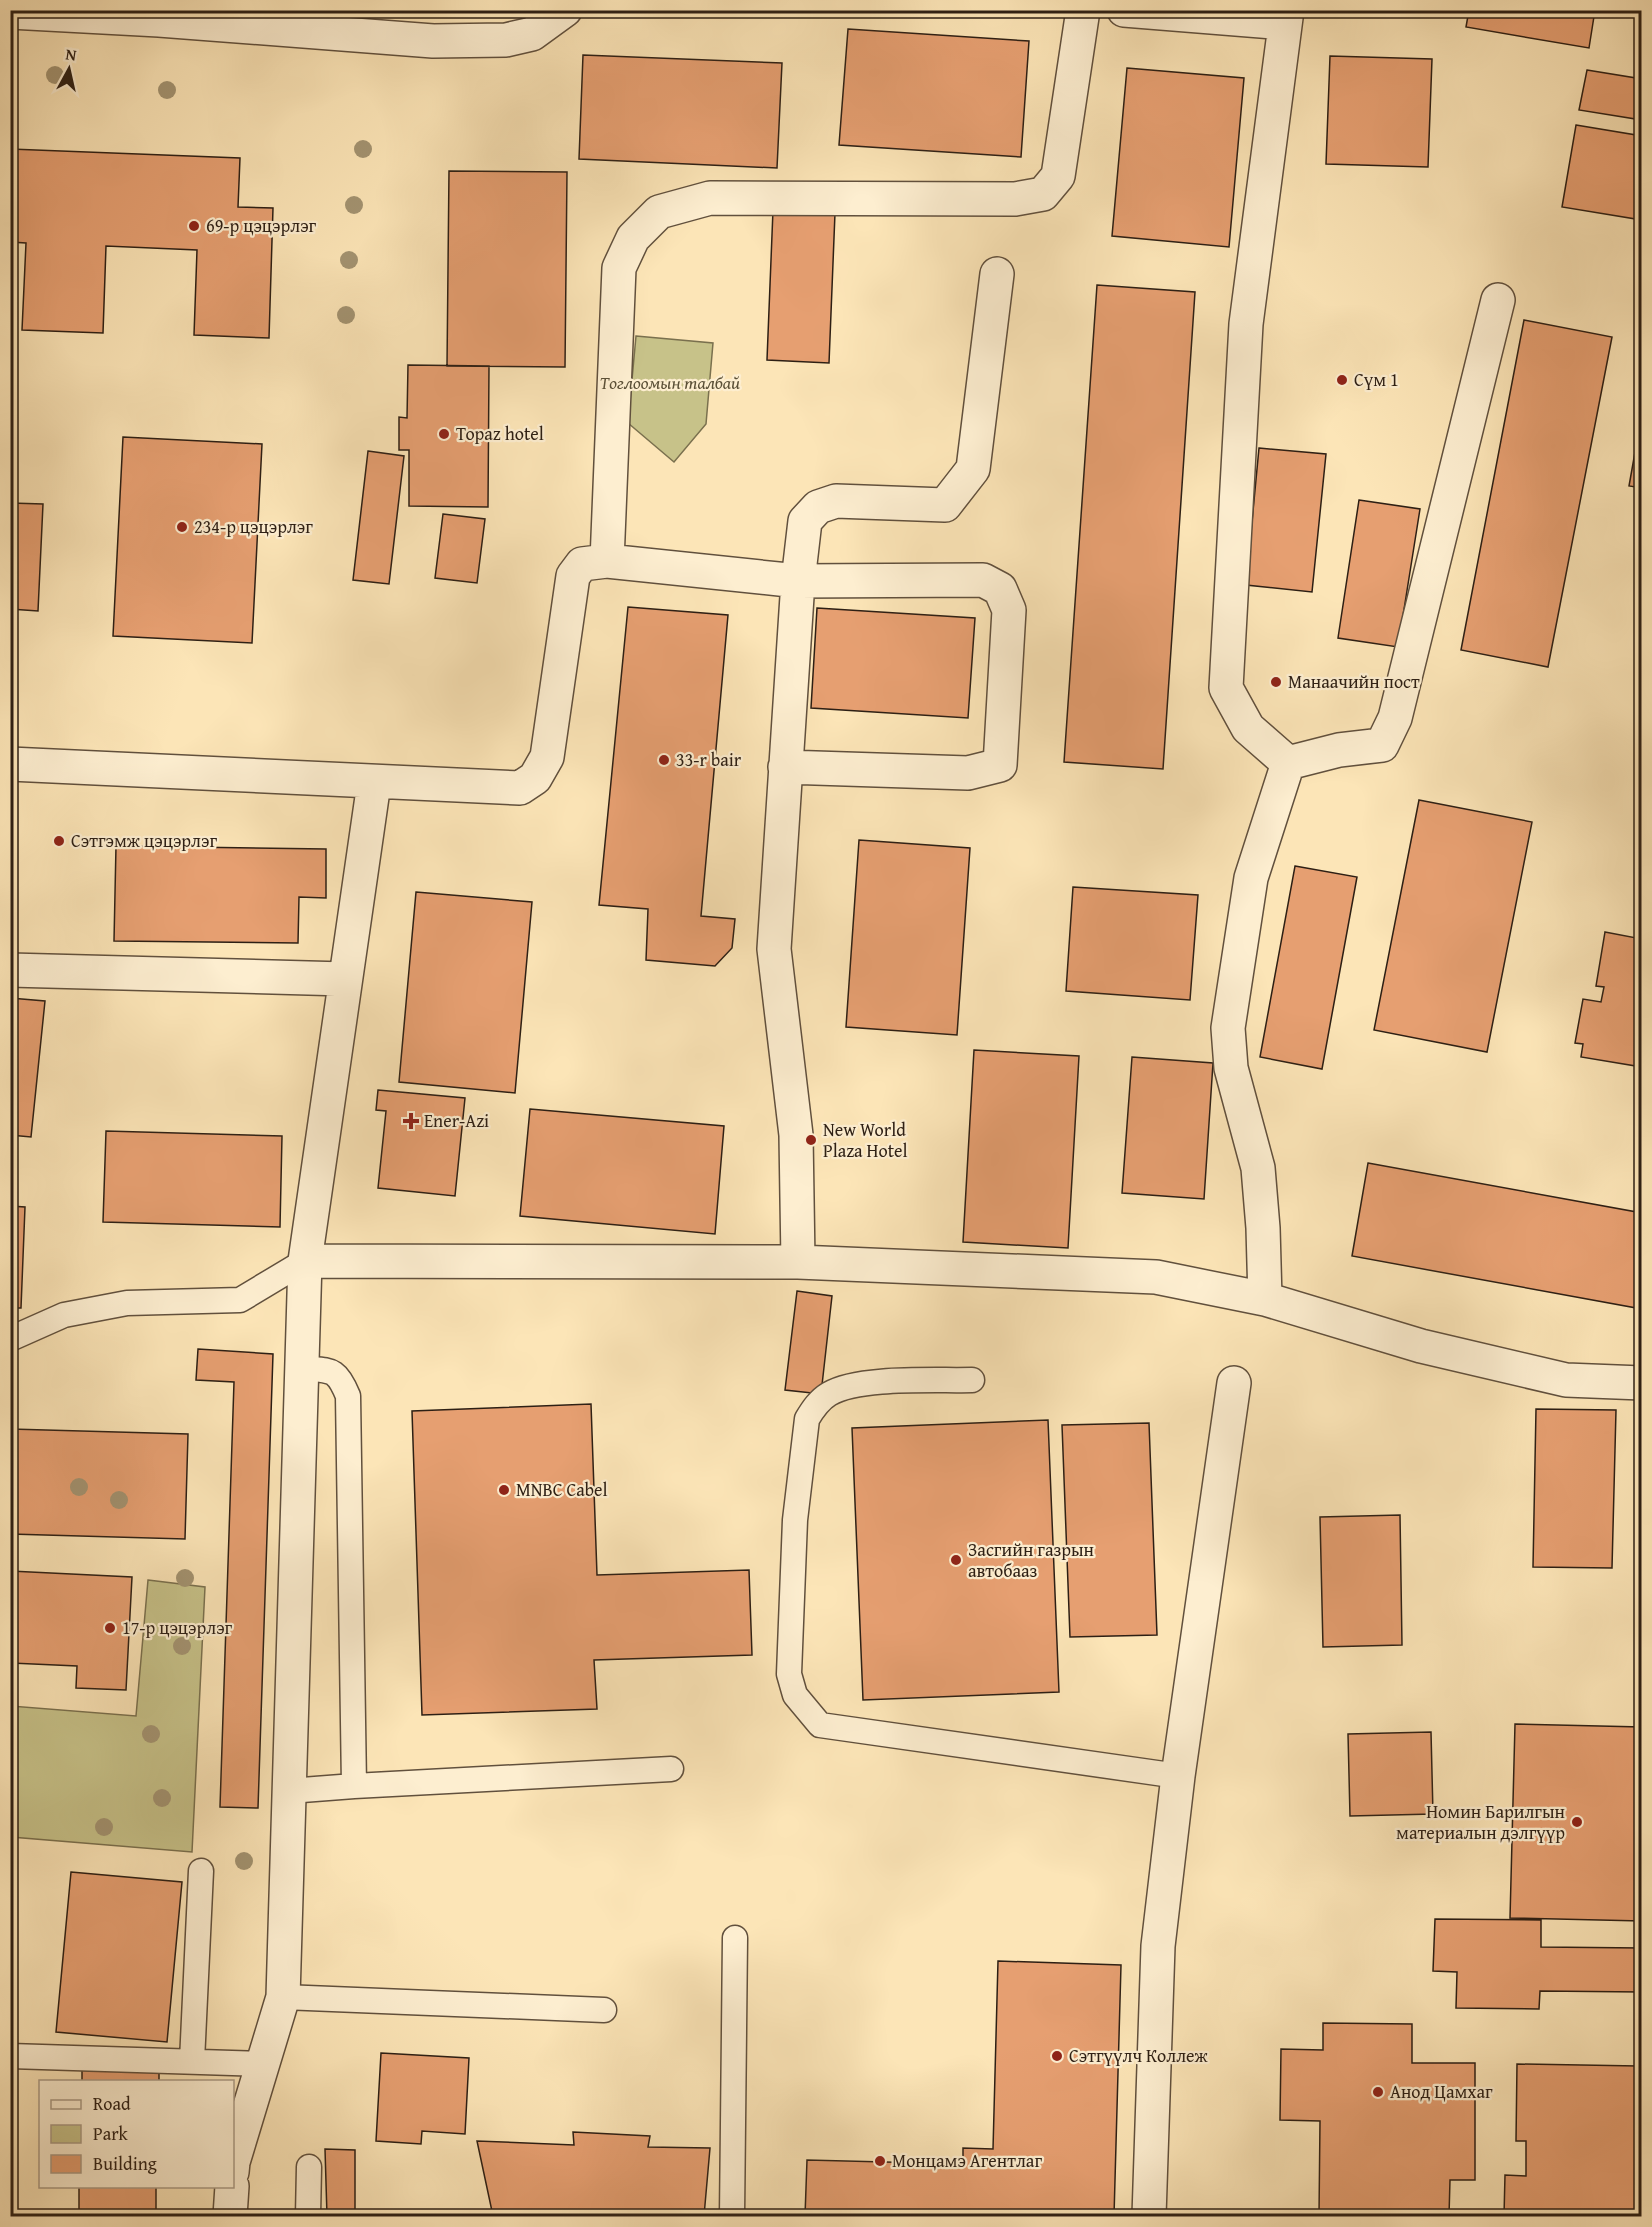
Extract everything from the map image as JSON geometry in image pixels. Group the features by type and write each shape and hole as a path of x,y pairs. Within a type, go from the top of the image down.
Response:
{"street":[{"path":"10,12 159,20 433,41 506,40 532,34 565,10"},
{"path":"607,561 620,268 633,238 659,212 710,198 1015,199 1043,194 1058,176 1083,10"},
{"path":"1124,10 1286,17 1246,324 1226,688 1248,728 1288,763"},
{"path":"798,1262 796,1136 774,949 798,581 805,521 818,507 836,501 945,506 968,477 973,470 997,274"},
{"path":"1288,763 1339,750 1382,745 1395,718 1498,300"},
{"path":"10,765 520,788 535,778 548,757 573,576 582,564 607,561 798,581 983,580 1000,589 1009,610 1000,765 968,773 785,767"},
{"path":"1265,1299 1258,1168 1231,1068 1228,1028 1251,878 1288,763"},
{"path":"234,2165 284,1997 305,1261 374,783"},
{"path":"10,970 345,979"},
{"path":"305,1261 798,1262 1156,1277 1265,1299 1421,1346 1566,1380 1641,1383"},
{"path":"1149,2217 1158,1946 1178,1776 1234,1383"},
{"path":"230,2217 232,2188"}],"lane":[{"path":"10,1339 64,1315 127,1303 240,1300 305,1261"},
{"path":"302,1368 334,1371 340,1377 348,1396 354,1786"},
{"path":"972,1380 881,1382 848,1387 829,1394 814,1407 807,1419 795,1520 789,1674 795,1695 820,1725 842,1731 911,1737 1178,1776"},
{"path":"290,1791 671,1769"},
{"path":"192,2061 201,1871"},
{"path":"732,2217 735,1938"},
{"path":"284,1997 604,2010"},
{"path":"10,2056 263,2064"},
{"path":"308,2217 309,2167"}],"green space":[{"name":"Тоглоомын талбай","path":"636,336 713,343 706,424 674,462 628,423"},
{"path":"148,1580 205,1587 192,1852 11,1837 11,1706 136,1716"}],"building":[{"path":"1469,10 1595,10 1589,48 1466,27"},
{"path":"848,29 1029,41 1021,157 839,145"},
{"path":"583,55 782,63 777,168 579,159"},
{"path":"1330,56 1432,59 1428,167 1326,164"},
{"path":"1127,68 1244,78 1229,247 1112,236"},
{"path":"1587,70 1642,79 1642,120 1579,110"},
{"path":"1576,125 1642,136 1642,220 1562,207"},
{"path":"10,149 240,158 238,207 273,208 269,338 194,335 197,250 106,246 103,333 22,330 26,243 10,242"},
{"path":"449,171 567,172 565,367 447,366"},
{"path":"773,210 835,213 829,363 767,360"},
{"path":"1097,285 1195,292 1163,769 1064,762"},
{"path":"1524,320 1612,337 1548,667 1461,650"},
{"name":"Topaz hotel","path":"408,365 489,366 488,507 409,506 409,450 399,450 399,417 407,418"},
{"path":"1642,413 1642,488 1629,486"},
{"path":"123,437 262,444 252,643 113,636"},
{"path":"1259,448 1326,454 1312,592 1246,585"},
{"path":"368,451 404,456 389,584 353,580"},
{"path":"1359,500 1420,509 1398,647 1338,638"},
{"path":"10,503 43,504 38,611 10,609"},
{"path":"443,514 485,519 477,583 435,578"},
{"name":"33-r bair","path":"628,607 728,615 701,916 735,919 732,948 715,966 646,960 648,909 599,905"},
{"path":"817,608 975,618 968,718 811,708"},
{"path":"1419,800 1532,822 1487,1052 1374,1030"},
{"path":"859,840 970,848 957,1035 846,1027"},
{"path":"116,846 326,849 326,898 299,897 298,943 114,941"},
{"path":"1295,866 1357,877 1322,1069 1260,1057"},
{"path":"1073,887 1198,895 1190,1000 1066,991"},
{"path":"416,892 532,902 515,1093 399,1082"},
{"path":"1605,932 1642,939 1642,1067 1581,1057 1583,1044 1575,1043 1583,999 1601,1002 1604,987 1596,986"},
{"path":"10,998 45,1001 31,1137 10,1135"},
{"path":"974,1050 1079,1056 1068,1248 963,1242"},
{"path":"1132,1057 1213,1063 1204,1199 1122,1193"},
{"path":"378,1090 465,1098 455,1196 378,1188 386,1111 376,1110"},
{"path":"530,1109 724,1126 715,1234 520,1216"},
{"path":"106,1131 282,1136 280,1227 103,1222"},
{"path":"1368,1163 1642,1213 1642,1309 1352,1256"},
{"path":"10,1206 25,1207 21,1308 10,1308"},
{"path":"797,1291 832,1296 821,1394 785,1390"},
{"path":"198,1349 273,1354 258,1808 220,1807 234,1382 196,1380"},
{"name":"MNBC Cabel","path":"591,1404 597,1575 749,1570 752,1655 594,1660 597,1709 422,1715 412,1411"},
{"path":"1536,1409 1616,1410 1612,1568 1533,1567"},
{"name":"Засгийн газрын автобааз","path":"1048,1420 1059,1692 863,1700 852,1428"},
{"path":"1149,1423 1157,1635 1070,1637 1062,1425"},
{"path":"10,1429 188,1434 185,1539 10,1534"},
{"path":"1400,1515 1402,1645 1323,1647 1320,1517"},
{"path":"10,1571 132,1577 126,1690 76,1688 77,1666 11,1663 10,1668"},
{"name":"Номин Барилгын материалын дэлгүүр","path":"1515,1724 1642,1727 1642,1921 1510,1918"},
{"path":"1431,1732 1433,1814 1350,1816 1348,1734"},
{"path":"71,1872 182,1882 167,2042 56,2032"},
{"path":"1435,1919 1541,1920 1541,1947 1642,1948 1642,1992 1540,1991 1539,2009 1456,2008 1457,1972 1433,1971"},
{"name":"Сэтгүүлч Коллеж","path":"998,1961 1121,1965 1114,2216 805,2216 807,2160 963,2164 963,2148 993,2149"},
{"name":"Анод Цамхаг","path":"1323,2023 1412,2024 1412,2063 1475,2063 1475,2180 1450,2180 1449,2216 1319,2216 1320,2121 1280,2120 1281,2049 1323,2050"},
{"path":"1638,2046 1642,2046 1642,2216 1504,2216 1505,2175 1526,2176 1526,2141 1516,2141 1517,2064 1638,2066"},
{"path":"381,2053 469,2058 465,2134 422,2131 421,2144 376,2141"},
{"path":"82,2070 159,2072 159,2080 82,2080"},
{"path":"573,2132 650,2136 648,2147 710,2148 704,2216 493,2216 477,2141 574,2145"},
{"path":"325,2149 355,2150 355,2216 327,2216"},
{"path":"79,2188 156,2188 156,2216 79,2216"}],"place":[{"name":"69-р цэцэрлэг","path":"194,226"},
{"name":"Сүм 1","path":"1342,380"},
{"name":"Topaz hotel","path":"444,434"},
{"name":"234-р цэцэрлэг","path":"182,527"},
{"name":"Манаачийн пост","path":"1276,682"},
{"name":"33-r bair","path":"664,760"},
{"name":"Сэтгэмж цэцэрлэг","path":"59,841"},
{"name":"Ener-Azi","path":"411,1121"},
{"name":"New World Plaza Hotel","path":"811,1140"},
{"name":"MNBC Cabel","path":"504,1490"},
{"name":"Засгийн газрын автобааз","path":"956,1560"},
{"name":"17-р цэцэрлэг","path":"110,1628"},
{"name":"Номин Барилгын материалын дэлгүүр","path":"1577,1822"},
{"name":"Сэтгүүлч Коллеж","path":"1057,2056"},
{"name":"Анод Цамхаг","path":"1378,2092"},
{"name":"Монцамэ Агентлаг","path":"880,2161"}]}
